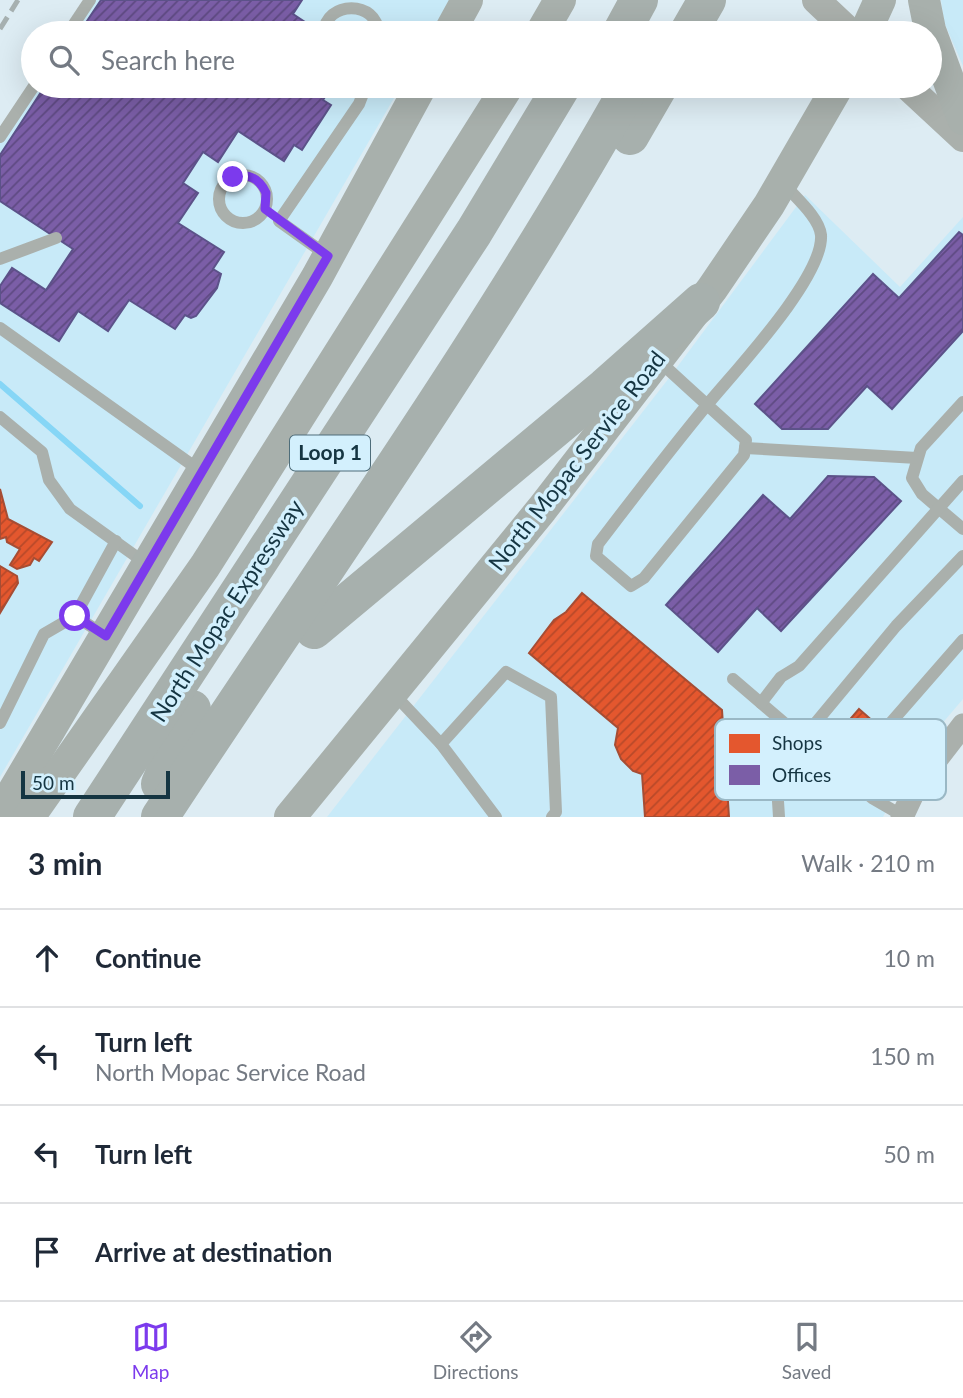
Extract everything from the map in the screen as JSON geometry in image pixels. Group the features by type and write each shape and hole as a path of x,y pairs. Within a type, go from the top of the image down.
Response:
{"highway":[{"path":"599,21 610,0"},
{"path":"628,21 639,0"},
{"path":"666,21 678,0"},
{"path":"695,21 707,0"},
{"name":"North Mopac Expressway","path":"92,817 474,232 555,98"},
{"path":"139,817 205,718 584,98"},
{"path":"122,817 205,718 469,352 548,227 623,98"},
{"path":"190,817 544,282 652,98"},
{"path":"314,630 605,387 701,302"},
{"path":"149,817 205,718"},
{"path":"160,817 205,718"}],"main road":[{"path":"456,21 467,0"},
{"path":"548,21 560,0"},
{"path":"870,21 880,0"},
{"path":"924,0 928,21"},
{"path":"942,62 963,119"},
{"path":"0,814 203,473 328,256 414,98"},
{"path":"29,817 205,566 500,98"},
{"name":"North Mopac Service Road","path":"290,817 542,509 701,302 783,182 831,98"}],"street":[{"path":"816,0 838,21"},
{"path":"920,98 963,138"},
{"path":"946,747 963,725"},
{"path":"903,816 910,800"}],"lane":[{"path":"76,21 90,0"},
{"path":"326,21 332,9 349,2 359,4 374,14 375,21"},
{"path":"0,137 26,98"},
{"path":"279,220 361,98"},
{"path":"657,359 707,405 746,440 744,455 644,579 631,586 596,556 598,544 707,405 755,349 798,290 820,246 821,233 817,223 783,182"},
{"path":"265,209 328,256"},
{"path":"0,258 56,238"},
{"path":"0,328 203,473"},
{"path":"963,402 921,448 912,478 922,494 963,529"},
{"path":"0,417 42,452 49,480 70,509 149,565"},
{"path":"744,448 917,458"},
{"path":"761,702 781,677 799,666 963,481"},
{"path":"0,723 44,634 75,616 116,541"},
{"path":"819,719 896,626 963,556"},
{"path":"75,616 106,636"},
{"path":"894,719 963,640"},
{"path":"442,744 506,672 551,697 556,812 552,817"},
{"path":"733,679 781,719"},
{"path":"392,692 442,744 496,817"},
{"path":"875,800 903,816"}],"shaded area":[{"path":"87,0 451,0 439,21 73,21"},
{"path":"941,0 963,0 963,66 944,22"},
{"path":"25,98 394,98 0,777 0,135"},
{"path":"805,195 900,287 963,217 963,699 946,719 715,719 715,800 892,800 883,817 327,817 669,378"}],"building: Shops":[{"path":"0,489 8,519 52,542 39,561 34,558 30,565 17,569 10,565 20,549 7,542 6,537 0,539"},
{"path":"0,566 17,576 18,583 0,613"},
{"path":"582,593 722,710 723,719 715,719 715,800 728,800 729,817 645,817 642,774 633,771 621,759 615,745 618,728 529,653 554,620 566,612"},
{"path":"859,709 871,719 850,719"}],"building: Offices":[{"path":"101,0 302,0 293,14 304,21 87,21"},
{"path":"37,98 324,98 323,100 331,105 302,150 294,145 284,161 238,131 218,162 203,152 183,183 198,193 178,223 224,252 213,269 221,274 217,288 196,316 191,318 185,315 175,329 129,300 108,331 78,311 59,341 0,303 0,286 12,268 46,290 73,249 0,201 0,155"},
{"path":"959,232 963,235 963,331 892,409 867,386 828,429 782,429 755,404 873,274 899,298"},
{"path":"828,476 874,477 901,501 781,631 757,608 718,652 666,605 763,495 790,519"}],"waterway":[{"path":"0,384 140,506"}],"railway":[{"path":"0,29 18,0"}],"route":[{"path":"75,616 106,636 328,256 265,209 266,193 257,179 241,175 233,177"}]}
